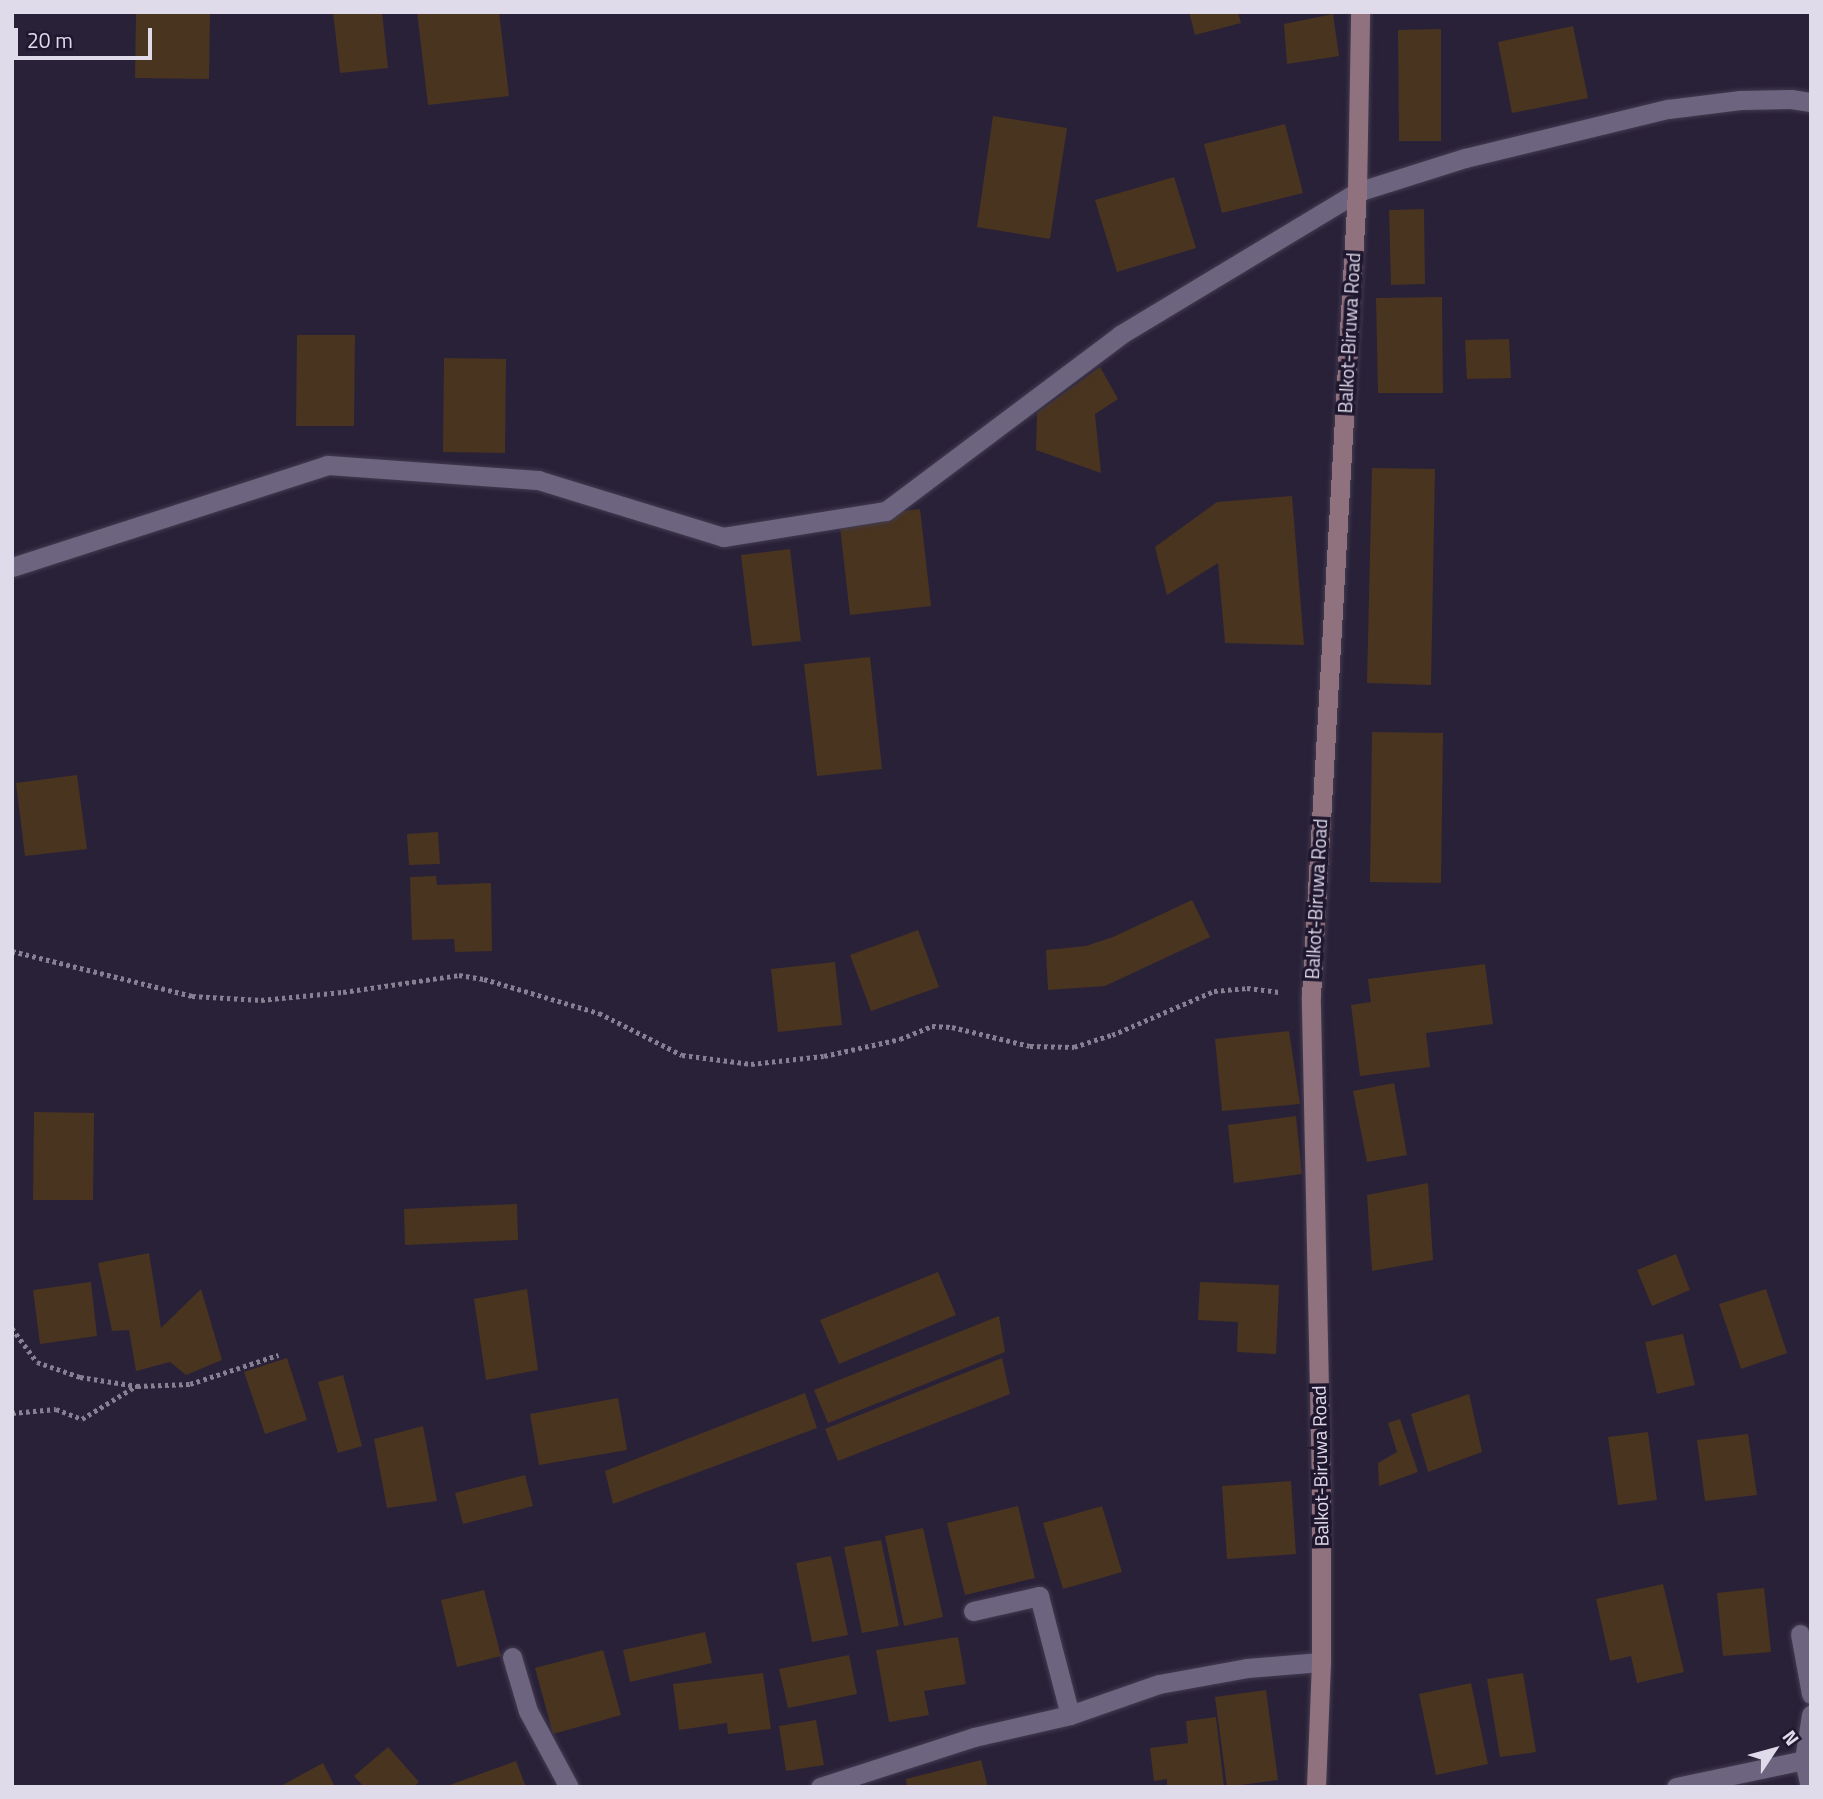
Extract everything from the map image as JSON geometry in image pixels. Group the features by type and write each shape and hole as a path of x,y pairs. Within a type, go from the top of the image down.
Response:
{"main road":[{"name":"Balkot-Biruwa Road","path":"1316,1787 1321,1662 1321,1485 1311,996 1357,192 1360,12"}],"street":[{"path":"12,567 327,465 538,480 723,537 886,511 1120,335 1357,192 1465,158 1668,110 1740,100 1791,99 1811,102"},
{"path":"973,1611 1039,1596 1070,1715"},
{"path":"1800,1634 1811,1694"},
{"path":"512,1657 528,1711 569,1787"},
{"path":"820,1787 974,1737 1070,1715 1159,1684 1247,1668 1321,1662"},
{"path":"1810,1787 1804,1760 1811,1715"},
{"path":"1676,1787 1804,1760"}],"path":[{"path":"12,951 192,996 247,999 343,992 459,975 496,982 599,1013 682,1055 751,1064 824,1056 900,1039 932,1026 952,1027 1030,1046 1074,1046 1112,1035 1214,991 1247,988 1311,996"},
{"path":"12,1328 37,1362 80,1377 136,1386 190,1384 278,1355"},
{"path":"12,1413 56,1409 82,1419 136,1386"}],"building":[{"path":"136,12 210,12 209,79 135,78"},
{"path":"333,12 382,12 388,68 340,73"},
{"path":"417,12 499,12 509,96 428,105"},
{"path":"1189,12 1238,12 1241,23 1195,35"},
{"path":"1333,14 1339,56 1287,64 1284,24"},
{"path":"1573,26 1588,98 1512,113 1498,42"},
{"path":"1441,29 1441,141 1399,141 1398,30"},
{"path":"993,116 1067,128 1050,239 977,227"},
{"path":"1285,124 1303,193 1222,213 1204,144"},
{"path":"1174,177 1196,248 1117,272 1095,200"},
{"path":"1424,209 1425,284 1391,285 1389,210"},
{"path":"1442,297 1443,393 1378,393 1376,298"},
{"path":"297,335 355,335 354,426 296,426"},
{"path":"1509,339 1511,378 1467,379 1465,340"},
{"path":"444,358 506,359 505,453 443,452"},
{"path":"1100,367 1118,399 1095,414 1101,473 1036,450 1037,413"},
{"path":"1372,468 1435,469 1431,685 1367,683"},
{"path":"1292,496 1304,645 1225,643 1218,563 1167,595 1155,547 1217,502"},
{"path":"920,509 931,606 850,615 839,518"},
{"path":"790,549 801,641 752,646 741,555"},
{"path":"870,657 882,769 817,776 804,664"},
{"path":"1372,732 1443,733 1441,883 1370,882"},
{"path":"77,775 87,849 25,856 16,783"},
{"path":"438,832 440,864 409,865 407,834"},
{"path":"436,876 437,885 491,883 492,951 455,952 454,939 412,940 410,877"},
{"path":"1192,900 1210,937 1105,986 1048,990 1046,950 1086,946 1113,937"},
{"path":"918,930 939,987 871,1011 850,955"},
{"path":"835,962 842,1025 778,1032 771,969"},
{"path":"1485,964 1493,1024 1426,1033 1430,1067 1360,1076 1351,1005 1371,1002 1368,979"},
{"path":"1289,1031 1300,1104 1222,1111 1215,1039"},
{"path":"1394,1083 1407,1155 1367,1162 1353,1091"},
{"path":"34,1112 94,1113 93,1200 33,1200"},
{"path":"1296,1116 1302,1174 1234,1183 1228,1125"},
{"path":"1428,1183 1433,1260 1372,1271 1367,1195"},
{"path":"517,1204 518,1240 405,1245 404,1209"},
{"path":"149,1253 161,1328 201,1289 222,1360 186,1375 170,1362 136,1371 129,1330 112,1331 98,1263"},
{"path":"1676,1254 1690,1290 1652,1306 1637,1270"},
{"path":"938,1272 956,1315 839,1364 820,1320"},
{"path":"91,1282 97,1336 40,1344 33,1290"},
{"path":"1200,1282 1279,1285 1276,1354 1237,1352 1238,1322 1198,1320"},
{"path":"527,1289 538,1370 486,1380 474,1299"},
{"path":"1766,1289 1787,1353 1741,1369 1719,1304"},
{"path":"999,1316 1005,1352 828,1423 814,1390"},
{"path":"1683,1334 1695,1385 1657,1394 1645,1342"},
{"path":"287,1358 307,1420 265,1434 244,1372"},
{"path":"1002,1358 1010,1394 838,1461 825,1429"},
{"path":"343,1375 362,1446 338,1453 318,1382"},
{"path":"805,1393 817,1428 613,1504 605,1471"},
{"path":"1469,1394 1482,1452 1428,1472 1411,1414"},
{"path":"618,1398 627,1450 539,1465 530,1414"},
{"path":"1400,1419 1418,1472 1379,1486 1378,1463 1397,1452 1388,1423"},
{"path":"423,1426 437,1501 387,1508 374,1439"},
{"path":"1648,1432 1657,1500 1618,1505 1608,1437"},
{"path":"1748,1434 1757,1495 1705,1501 1697,1440"},
{"path":"525,1475 533,1506 463,1524 455,1493"},
{"path":"1291,1481 1296,1554 1227,1559 1222,1486"},
{"path":"1018,1506 1035,1578 965,1595 947,1523"},
{"path":"1102,1506 1122,1572 1063,1589 1043,1523"},
{"path":"923,1528 943,1617 904,1626 885,1536"},
{"path":"881,1540 899,1626 862,1633 844,1547"},
{"path":"831,1556 848,1635 812,1642 796,1563"},
{"path":"1663,1584 1684,1672 1637,1683 1631,1656 1610,1661 1596,1599"},
{"path":"1764,1588 1771,1652 1723,1656 1717,1593"},
{"path":"484,1590 501,1656 457,1667 441,1600"},
{"path":"705,1632 712,1663 630,1682 623,1650"},
{"path":"958,1637 966,1684 924,1691 929,1715 889,1722 876,1650"},
{"path":"603,1650 621,1715 553,1734 535,1668"},
{"path":"849,1655 857,1694 788,1708 779,1669"},
{"path":"763,1673 771,1729 728,1734 727,1723 679,1730 673,1684"},
{"path":"1523,1673 1536,1752 1500,1757 1487,1679"},
{"path":"1471,1683 1488,1764 1436,1775 1419,1694"},
{"path":"1266,1690 1278,1780 1227,1787 1215,1697"},
{"path":"1216,1717 1224,1787 1167,1787 1167,1779 1154,1781 1150,1748 1188,1743 1186,1721"},
{"path":"816,1720 824,1765 786,1771 779,1726"},
{"path":"388,1747 419,1782 413,1787 364,1787 354,1776"},
{"path":"981,1760 988,1787 907,1787 906,1779"},
{"path":"516,1761 526,1787 447,1787 447,1786"},
{"path":"323,1763 335,1787 279,1787"}]}
